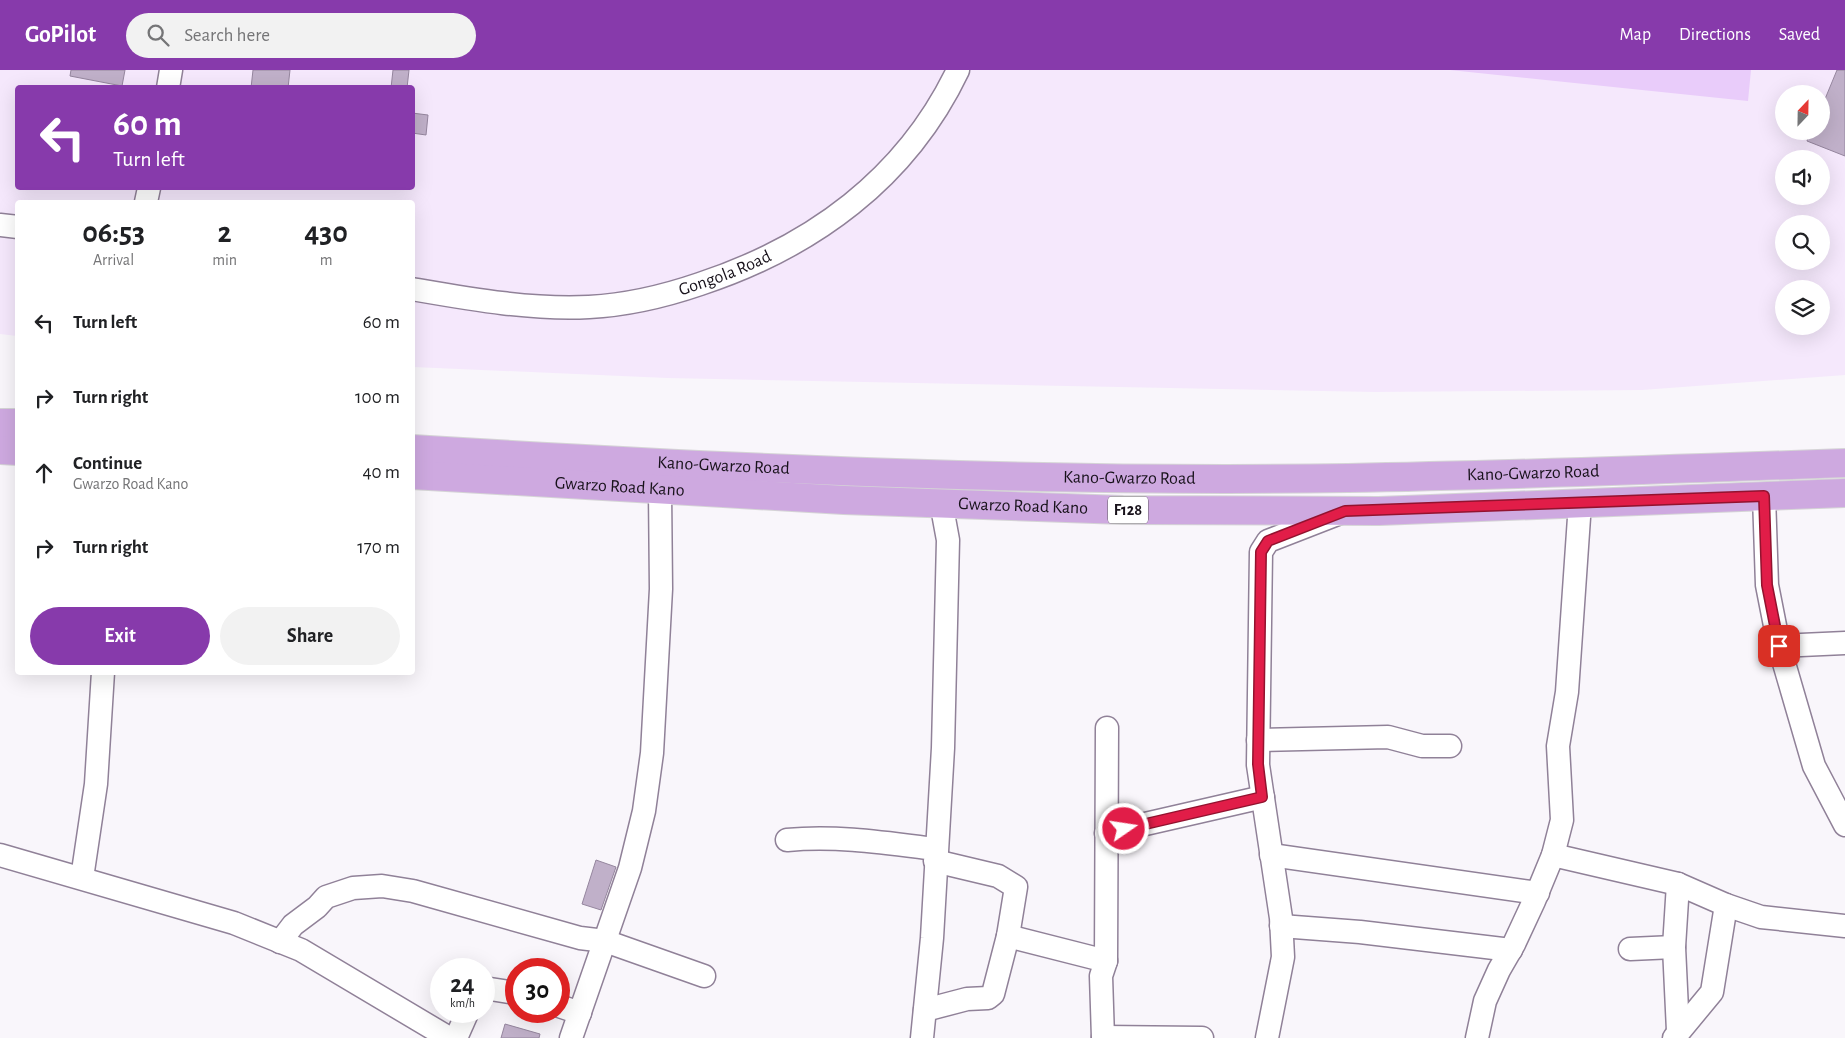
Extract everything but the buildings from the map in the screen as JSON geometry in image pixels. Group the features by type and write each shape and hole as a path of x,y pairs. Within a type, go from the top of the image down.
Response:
{"main road":[{"path":"0,423 15,424"},
{"name":"Kano-Gwarzo Road","path":"415,449 877,471 1173,478 1348,478 1845,463"},
{"path":"0,450 15,451"},
{"name":"Gwarzo Road Kano","path":"415,475 844,500 941,502 1027,508 1345,511 1845,492"}],"street":[{"path":"168,85 171,70"},
{"name":"Gongola Road","path":"415,289 547,307 590,307 631,303 683,290 765,260 806,237 858,200 899,160 928,124 958,70"},
{"path":"0,225 15,228"},
{"path":"571,1038 630,868 648,784 661,590 660,490"},
{"path":"1764,496 1767,585 1779,646 1814,766 1845,825"},
{"path":"922,1038 932,938 935,855 943,748 948,540 941,502"},
{"path":"1477,1038 1485,1001 1538,893 1553,855 1562,820 1558,746 1567,692 1580,503"},
{"path":"1267,1038 1284,957 1258,764 1261,552 1268,541 1345,511"},
{"path":"1779,646 1845,643"},
{"path":"82,878 96,784 103,675"},
{"path":"1107,728 1106,961 1101,976 1103,1037 1202,1038"},
{"path":"1258,740 1388,737 1422,746 1450,746"},
{"path":"1106,833 1262,797"},
{"path":"787,840 871,841 935,855 998,876 1016,887 1008,936 993,994 988,998 967,999 925,1010"},
{"path":"0,855 234,922 336,970 401,1012 449,1038"},
{"path":"1271,855 1538,893"},
{"path":"1553,855 1678,884 1726,905 1761,917 1845,926"},
{"path":"1676,1034 1674,947 1678,884"},
{"path":"280,942 293,924 317,907 326,897 353,888 382,886 413,891 580,938 606,941 704,976"},
{"path":"1676,1034 1690,1021 1712,992 1726,905"},
{"path":"1281,926 1379,934 1511,950"},
{"path":"1008,936 1106,961"},
{"path":"1630,949 1674,947"},
{"path":"570,1010 580,1013"},
{"path":"456,1038 463,1023"}],"shaded area":[{"path":"0,70 1845,70 1845,375 1642,390 1375,392 667,378 415,367 415,200 15,200 15,336 0,334"},
{"path":"1450,70 1751,70 1748,101"}],"route":[{"path":"1124,829 1262,797 1258,764 1261,552 1268,541 1345,511 1764,496 1767,585 1779,646"}]}
